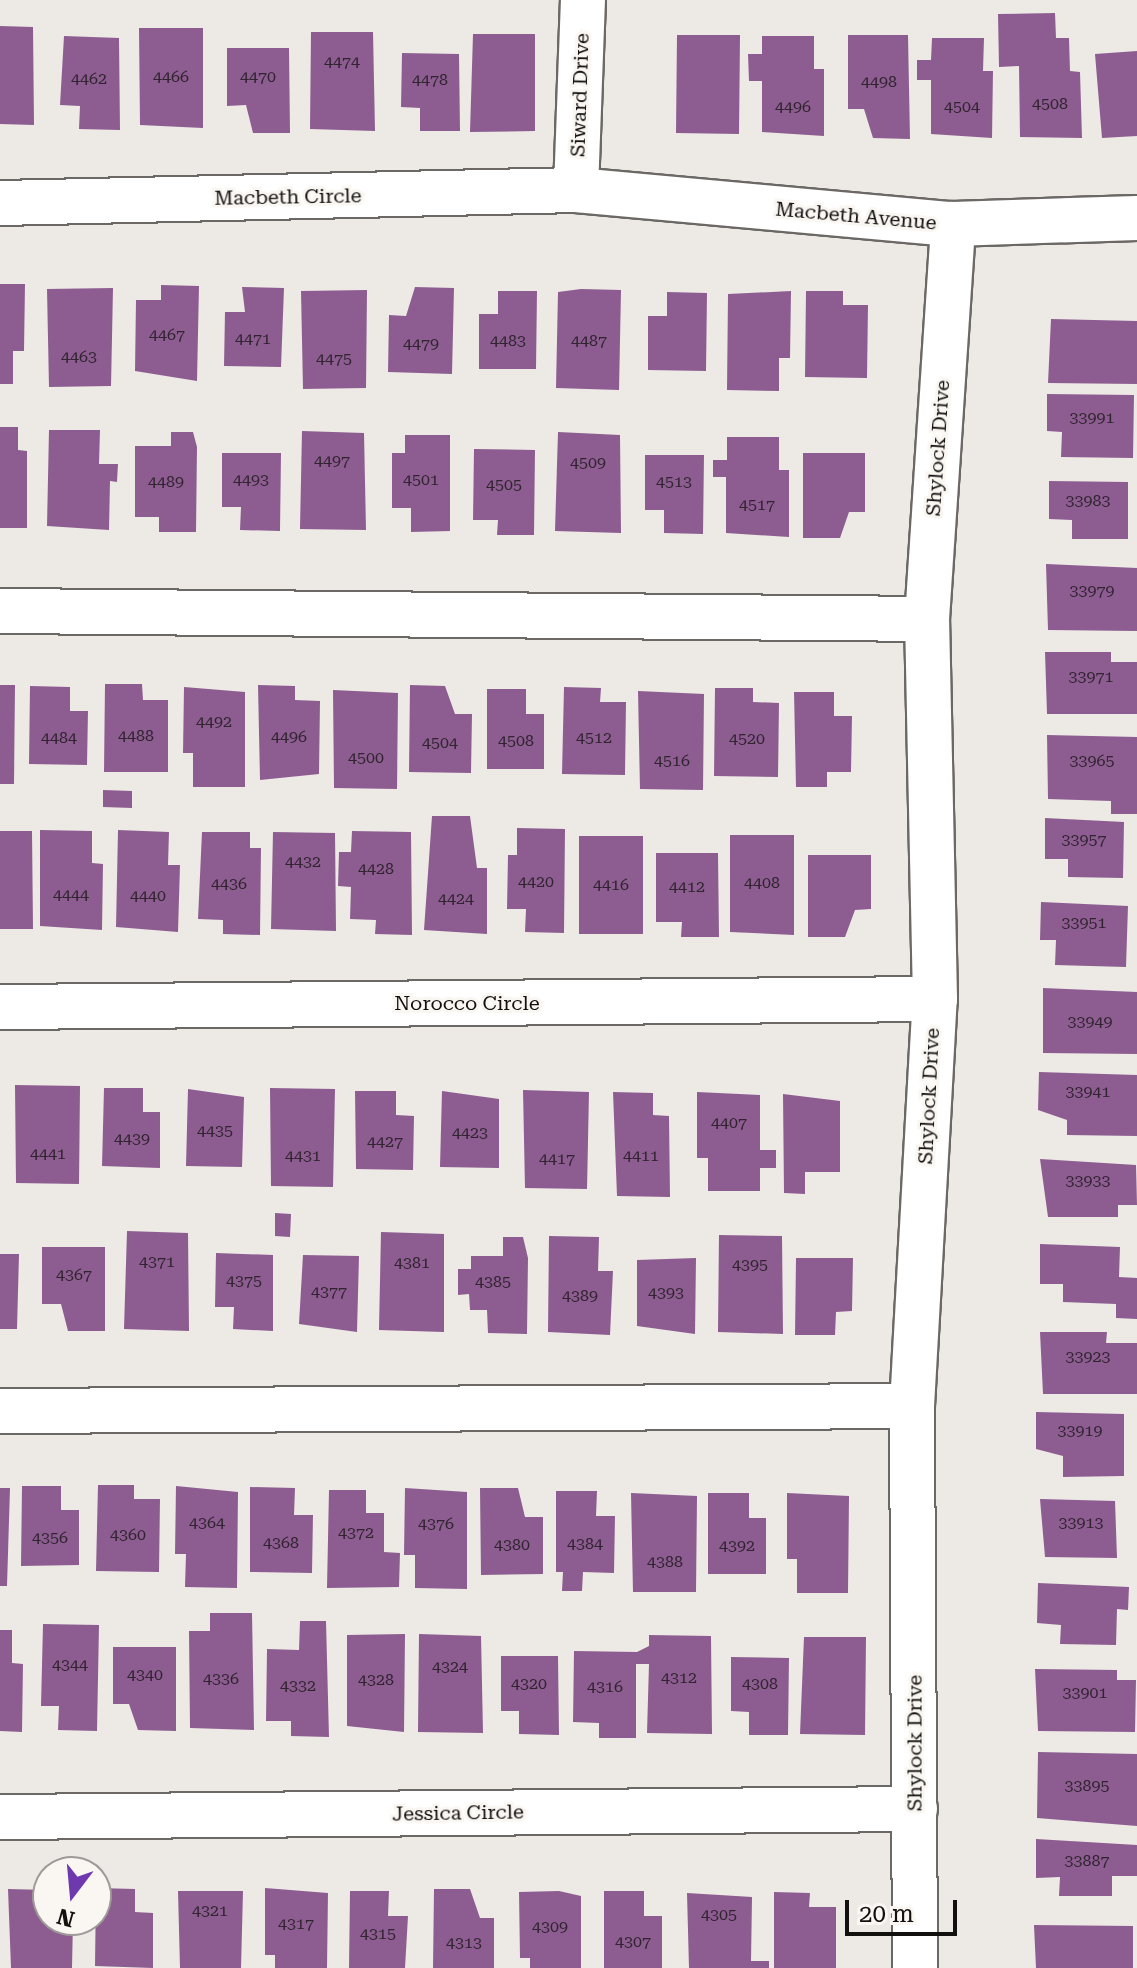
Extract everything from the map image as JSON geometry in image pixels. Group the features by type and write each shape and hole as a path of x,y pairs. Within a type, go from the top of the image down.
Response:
{"street":[{"name":"Siward Drive","path":"576,190 583,0"},
{"name":"Macbeth Circle","path":"0,203 576,190"},
{"name":"Macbeth Avenue","path":"576,190 953,224 1137,218"},
{"name":"Shylock Drive","path":"915,1968 912,1406 935,999 927,619 953,224"},
{"path":"0,611 927,619"},
{"name":"Norocco Circle","path":"0,1007 935,999"},
{"path":"0,1411 912,1406"},
{"name":"Jessica Circle","path":"0,1817 915,1809"}],"building":[{"path":"1055,13 1056,38 1069,38 1070,71 1080,72 1082,138 1020,137 1019,66 999,67 998,14"},
{"path":"0,26 33,27 34,125 0,124"},
{"path":"139,28 203,28 203,128 140,125"},
{"path":"311,32 373,32 375,131 310,129"},
{"path":"473,34 535,34 535,131 470,132"},
{"path":"677,35 740,35 739,134 676,133"},
{"path":"848,35 908,35 910,139 873,138 864,109 848,109"},
{"path":"64,36 119,38 120,130 79,129 80,106 60,105"},
{"path":"762,36 814,36 814,69 824,69 824,136 762,132 762,81 749,81 748,54 762,54"},
{"path":"932,38 984,38 983,71 993,71 992,138 931,134 931,80 917,80 917,60 931,60"},
{"path":"227,48 289,48 290,133 253,133 246,105 227,106"},
{"path":"1137,51 1137,136 1102,138 1095,54"},
{"path":"402,53 459,54 460,131 420,131 420,108 401,107"},
{"path":"0,284 25,284 24,351 13,351 13,384 0,384"},
{"path":"161,285 199,286 197,381 135,371 136,300 161,300"},
{"path":"242,287 284,288 281,367 224,366 225,312 245,312"},
{"path":"415,287 454,288 452,374 388,372 389,315 406,316"},
{"path":"113,288 111,386 49,387 47,289"},
{"path":"367,290 366,388 303,389 301,291"},
{"path":"621,290 619,390 556,388 558,292"},
{"path":"498,291 537,291 536,369 479,369 479,314 498,314"},
{"path":"791,291 790,358 779,358 779,391 727,390 728,294"},
{"path":"806,291 843,291 843,305 868,305 867,378 805,377"},
{"path":"667,292 707,293 706,371 648,370 648,316 667,316"},
{"path":"1051,319 1137,321 1137,384 1048,383"},
{"path":"1047,394 1134,395 1133,458 1061,457 1062,432 1047,431"},
{"path":"0,427 18,427 18,450 27,451 27,528 0,528"},
{"path":"49,430 100,430 99,464 118,464 117,482 110,481 109,530 47,526"},
{"path":"302,431 364,433 366,530 300,529"},
{"path":"171,432 193,432 197,447 196,532 159,532 159,517 135,517 135,446 171,446"},
{"path":"558,432 620,435 621,533 555,531"},
{"path":"405,435 450,435 450,531 411,532 411,508 392,508 392,453 405,453"},
{"path":"727,437 779,437 779,470 789,470 789,537 726,533 726,477 713,477 713,460 727,460"},
{"path":"474,449 535,450 534,535 497,535 498,520 473,520"},
{"path":"222,453 281,453 280,531 240,530 241,507 222,507"},
{"path":"803,453 865,453 865,512 849,512 840,538 803,538"},
{"path":"645,455 704,455 703,534 664,533 664,510 645,510"},
{"path":"1049,481 1128,482 1128,539 1072,539 1072,520 1049,519"},
{"path":"1046,564 1137,568 1137,631 1048,630"},
{"path":"1045,652 1111,652 1111,662 1137,662 1137,714 1047,714"},
{"path":"105,684 142,684 143,700 168,700 168,772 104,772"},
{"path":"0,685 15,685 14,784 0,784"},
{"path":"258,685 295,686 295,700 320,701 319,774 260,780"},
{"path":"410,685 445,686 455,714 472,714 471,773 409,772"},
{"path":"30,686 70,687 70,711 88,711 87,765 29,764"},
{"path":"184,687 245,692 245,787 193,787 193,753 183,753"},
{"path":"564,687 601,688 600,702 626,702 625,775 562,774"},
{"path":"715,688 753,688 753,702 779,703 778,777 714,776"},
{"path":"487,689 526,689 526,714 544,714 544,769 487,769"},
{"path":"333,690 398,693 397,789 334,788"},
{"path":"638,691 704,694 703,790 640,789"},
{"path":"794,692 834,692 834,716 852,716 851,772 827,772 827,787 796,787"},
{"path":"1047,735 1137,737 1137,814 1111,814 1111,801 1048,799"},
{"path":"103,790 132,791 132,808 103,807"},
{"path":"432,816 470,816 477,868 487,868 487,934 424,930"},
{"path":"1045,818 1124,822 1123,878 1068,877 1068,859 1045,859"},
{"path":"517,828 565,829 564,933 525,932 526,909 507,909 508,855 517,855"},
{"path":"40,830 92,831 92,863 103,864 102,930 40,926"},
{"path":"118,830 169,832 168,865 180,865 178,932 116,927"},
{"path":"0,831 32,831 33,929 0,929"},
{"path":"352,831 411,832 412,935 375,934 376,920 350,919 351,887 338,886 339,852 351,852"},
{"path":"202,832 250,832 250,848 261,848 260,935 223,934 223,920 198,919"},
{"path":"273,832 335,833 336,931 271,929"},
{"path":"730,835 794,835 794,935 730,932"},
{"path":"579,836 643,836 643,934 579,934"},
{"path":"656,853 718,853 719,937 681,937 682,922 656,922"},
{"path":"808,855 871,855 871,909 855,910 845,937 808,937"},
{"path":"1041,902 1128,906 1126,967 1055,965 1056,940 1040,940"},
{"path":"1043,988 1137,992 1137,1054 1043,1053"},
{"path":"1039,1072 1137,1075 1137,1136 1067,1135 1067,1120 1038,1110"},
{"path":"15,1085 80,1086 79,1184 16,1183"},
{"path":"104,1088 143,1088 143,1112 160,1112 160,1168 102,1166"},
{"path":"270,1088 335,1089 333,1187 271,1186"},
{"path":"188,1089 244,1097 242,1167 186,1166"},
{"path":"523,1090 589,1092 587,1189 525,1188"},
{"path":"355,1091 396,1091 396,1115 414,1116 413,1170 356,1169"},
{"path":"442,1091 499,1099 499,1168 440,1167"},
{"path":"613,1092 653,1093 653,1115 669,1116 670,1197 617,1196"},
{"path":"697,1092 760,1095 760,1150 776,1150 776,1168 760,1168 760,1191 708,1191 708,1158 697,1158"},
{"path":"783,1094 840,1101 840,1172 805,1172 805,1194 784,1193"},
{"path":"1040,1159 1136,1165 1137,1205 1118,1205 1118,1217 1048,1217"},
{"path":"275,1213 291,1214 290,1237 275,1236"},
{"path":"127,1231 188,1233 189,1331 124,1329"},
{"path":"381,1232 444,1234 444,1332 379,1330"},
{"path":"719,1235 782,1236 783,1334 718,1332"},
{"path":"549,1236 599,1237 598,1271 613,1271 610,1335 548,1332"},
{"path":"503,1237 523,1237 528,1258 527,1334 488,1333 487,1310 470,1310 469,1294 458,1295 458,1269 471,1269 471,1256 503,1256"},
{"path":"1040,1244 1120,1247 1119,1277 1137,1278 1137,1319 1116,1318 1116,1304 1063,1302 1063,1284 1040,1284"},
{"path":"42,1247 105,1247 105,1331 68,1331 61,1304 42,1304"},
{"path":"216,1253 273,1255 273,1331 233,1329 234,1307 215,1307"},
{"path":"0,1254 19,1254 17,1329 0,1329"},
{"path":"303,1255 359,1256 357,1332 299,1324"},
{"path":"696,1258 695,1334 637,1326 637,1260"},
{"path":"796,1258 853,1258 852,1311 836,1312 835,1335 795,1335"},
{"path":"1040,1332 1107,1332 1106,1343 1137,1343 1137,1394 1043,1394"},
{"path":"1036,1412 1124,1414 1124,1476 1063,1477 1063,1456 1036,1449"},
{"path":"98,1485 134,1485 134,1499 160,1499 159,1572 96,1571"},
{"path":"22,1486 61,1486 61,1510 79,1510 79,1565 21,1566"},
{"path":"176,1486 238,1492 237,1588 185,1587 186,1554 175,1554"},
{"path":"250,1487 295,1488 294,1515 313,1515 312,1573 250,1572"},
{"path":"0,1488 10,1488 7,1586 0,1586"},
{"path":"405,1488 467,1492 467,1589 415,1588 415,1555 404,1555"},
{"path":"480,1488 518,1488 525,1517 543,1517 543,1574 481,1575"},
{"path":"329,1490 366,1490 366,1513 384,1513 384,1552 400,1553 399,1587 327,1588"},
{"path":"556,1491 597,1491 596,1516 615,1516 614,1573 583,1572 582,1591 562,1591 563,1572 556,1572"},
{"path":"631,1493 697,1496 696,1592 633,1592"},
{"path":"708,1493 749,1493 749,1518 766,1518 766,1574 708,1574"},
{"path":"787,1493 849,1496 848,1593 797,1593 797,1559 787,1559"},
{"path":"1040,1499 1115,1501 1117,1558 1045,1557"},
{"path":"1038,1583 1129,1587 1128,1610 1117,1609 1116,1645 1060,1644 1061,1625 1037,1623"},
{"path":"210,1613 252,1613 254,1730 190,1728 189,1631 210,1631"},
{"path":"300,1621 326,1621 329,1737 291,1736 291,1721 266,1721 267,1649 299,1650"},
{"path":"43,1624 99,1625 97,1731 58,1730 59,1706 41,1706"},
{"path":"0,1630 12,1630 12,1663 23,1664 22,1732 0,1731"},
{"path":"405,1634 404,1732 347,1726 347,1635"},
{"path":"419,1634 481,1636 483,1733 418,1732"},
{"path":"649,1635 711,1636 712,1734 647,1733 649,1664 636,1664 636,1738 599,1738 599,1723 573,1722 574,1651 637,1652 649,1646"},
{"path":"804,1637 866,1637 865,1735 800,1734"},
{"path":"113,1647 176,1647 176,1731 138,1730 129,1704 113,1704"},
{"path":"501,1656 558,1656 559,1735 519,1734 519,1711 501,1711"},
{"path":"731,1657 789,1658 788,1735 749,1735 749,1712 731,1711"},
{"path":"1035,1669 1117,1670 1117,1680 1136,1680 1135,1732 1038,1731"},
{"path":"1038,1752 1137,1754 1137,1826 1037,1818"},
{"path":"1036,1839 1137,1845 1137,1876 1112,1876 1112,1896 1059,1896 1060,1877 1036,1878"},
{"path":"112,1888 135,1889 135,1912 153,1913 153,1968 95,1966 95,1936 112,1936"},
{"path":"265,1888 328,1893 327,1968 275,1968 275,1955 265,1955"},
{"path":"8,1889 32,1890 32,1936 73,1936 72,1968 11,1968"},
{"path":"434,1889 470,1889 480,1918 494,1918 494,1968 433,1968"},
{"path":"178,1891 243,1891 241,1968 180,1968"},
{"path":"350,1891 389,1891 388,1916 408,1916 405,1968 349,1968"},
{"path":"559,1891 581,1896 581,1968 530,1968 530,1958 520,1958 519,1892"},
{"path":"604,1891 644,1891 644,1916 662,1916 662,1968 604,1968"},
{"path":"774,1892 810,1893 809,1907 836,1907 836,1968 774,1968"},
{"path":"687,1893 752,1897 751,1961 769,1961 769,1968 689,1968"},
{"path":"1034,1925 1133,1926 1133,1968 1036,1968"}]}
